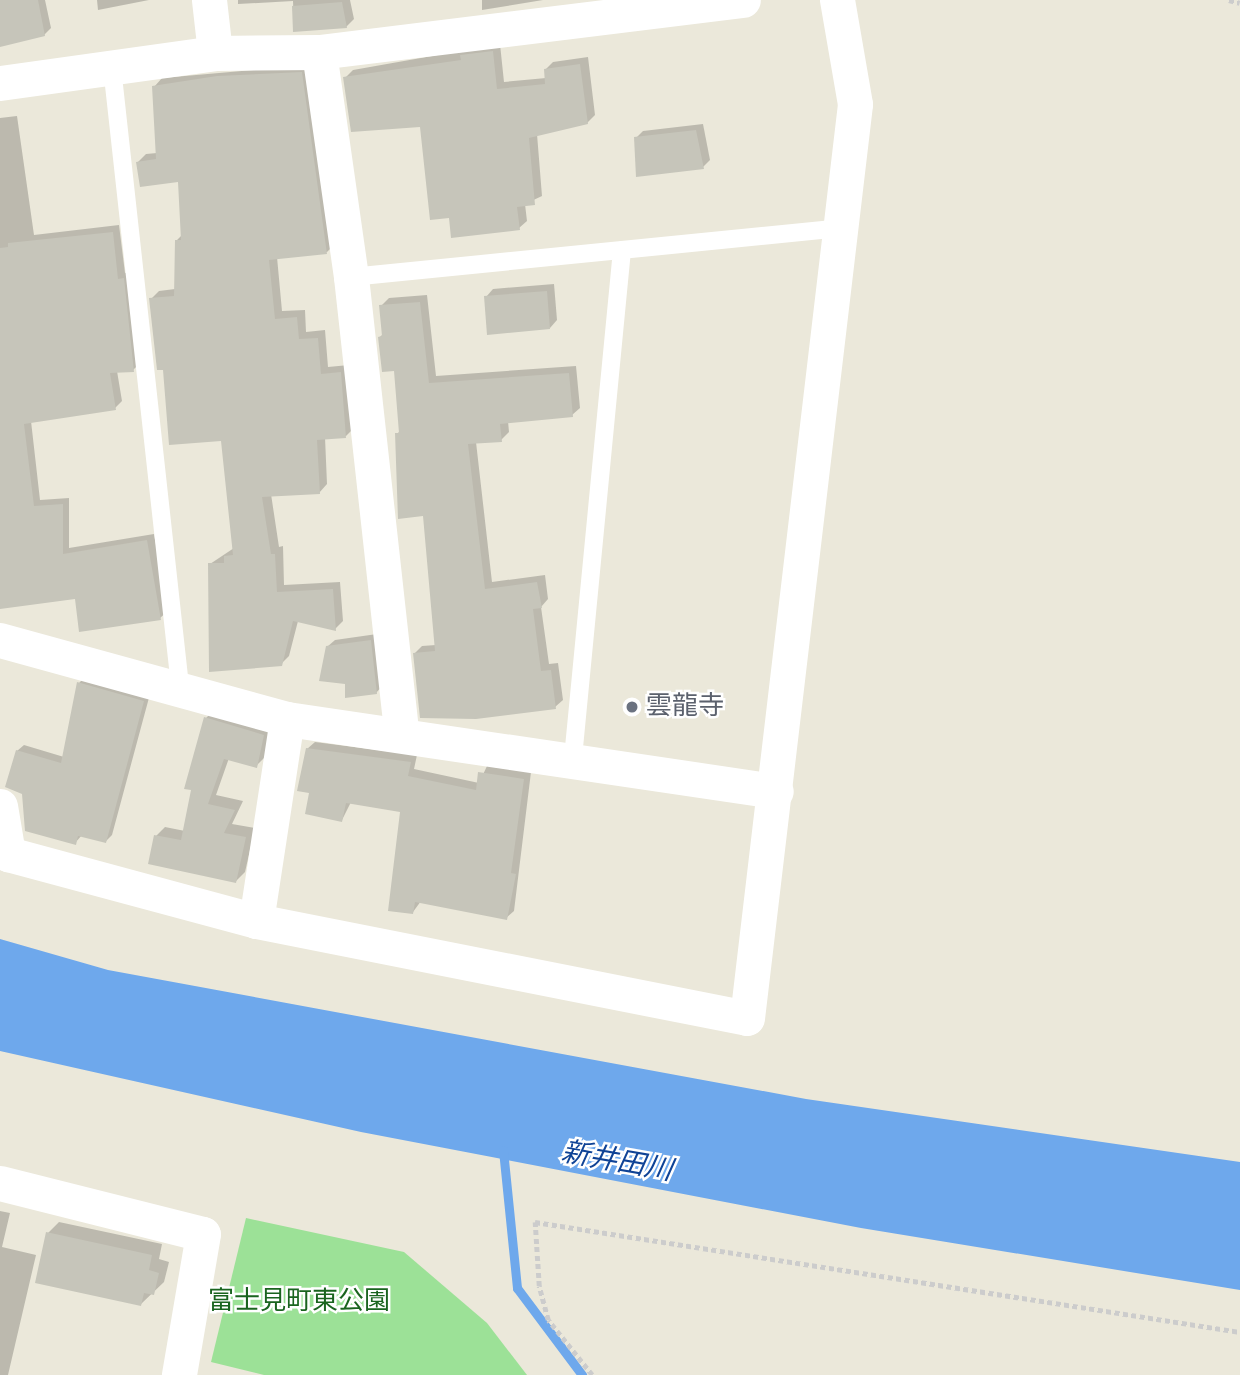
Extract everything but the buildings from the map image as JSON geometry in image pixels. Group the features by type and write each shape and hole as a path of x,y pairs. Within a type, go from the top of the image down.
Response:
{"street":[{"path":"209,0 215,53"},
{"path":"0,83 215,53 319,52 743,0"},
{"path":"0,806 8,854 256,921 747,1018 776,791 855,104 837,0"},
{"path":"319,52 351,277 401,733"},
{"path":"0,640 180,686 288,719 573,758 776,791"},
{"path":"256,921 288,719"},
{"path":"0,1182 203,1234 179,1375"}],"lane":[{"path":"112,68 180,686"},
{"path":"351,277 841,228"},
{"path":"573,758 622,250"}],"path":[{"path":"1229,0 1240,3"},
{"path":"592,1375 548,1320 539,1286 535,1222 1240,1332"}],"green space":[{"name":"富士見町東公園","path":"246,1218 404,1252 487,1323 527,1375 264,1375 211,1362"}],"water":[{"name":"新井田川","path":"0,939 108,970 806,1099 1240,1162 1240,1290 861,1228 361,1132 0,1051"}],"waterway":[{"path":"503,1150 517,1288 582,1375"}],"place":[{"name":"雲龍寺","path":"632,707"}]}
